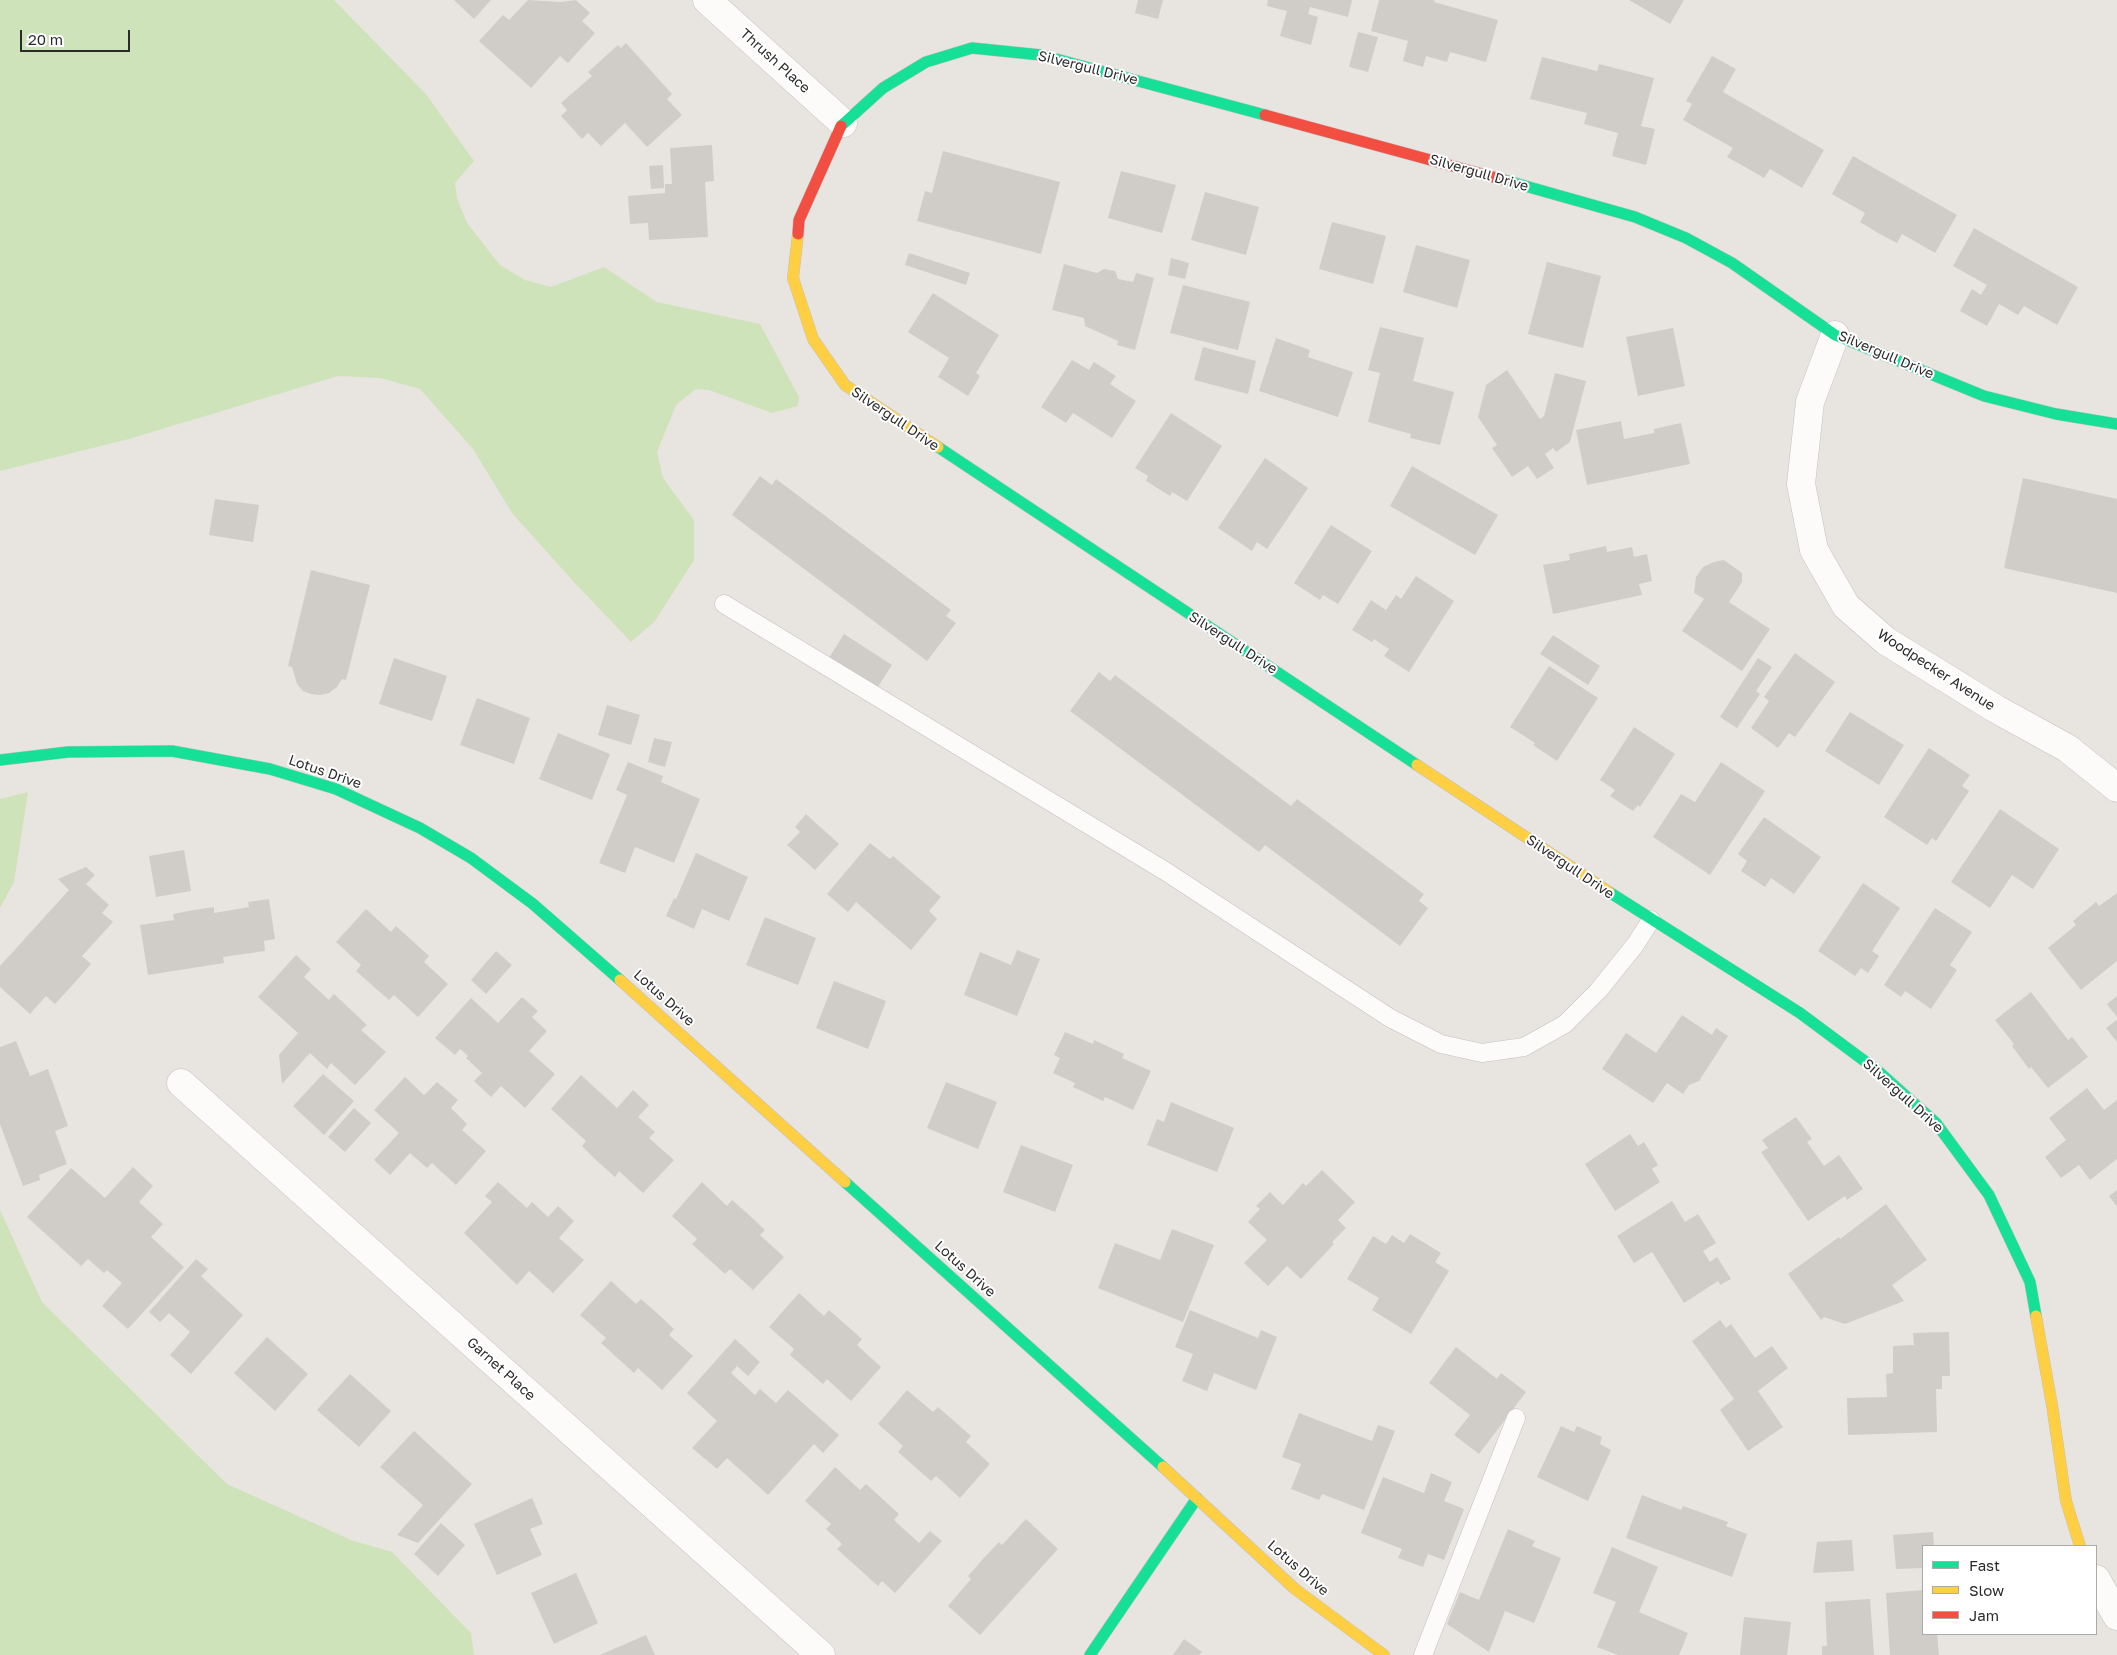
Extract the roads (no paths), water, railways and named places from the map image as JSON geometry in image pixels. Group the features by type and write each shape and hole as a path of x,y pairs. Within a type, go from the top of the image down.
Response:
{"street":[{"name":"Thrush Place","path":"707,0 843,123"},
{"name":"Silvergull Drive","path":"2080,1545 2066,1502 2052,1405 2030,1282 1989,1195 1936,1123 1878,1071 1800,1013 1651,920 845,385 812,339 794,278 800,220 843,123 883,88 926,62 972,48 1041,55 1471,170 1635,217 1686,238 1732,263 1835,335 1984,396 2056,414 2117,424"},
{"name":"Woodpecker Avenue","path":"1835,335 1810,402 1801,484 1814,550 1846,606 1886,641 1996,709 2067,748 2117,788"},
{"name":"Lotus Drive","path":"0,760 68,752 172,751 270,769 336,789 420,828 471,858 533,904 586,949 1197,1498 1295,1589 1384,1655"},
{"name":"Garnet Place","path":"181,1082 821,1655"},
{"path":"1090,1655 1197,1498"},
{"path":"2097,1581 2117,1616"}],"lane":[{"path":"724,604 1164,870 1390,1018 1441,1044 1482,1053 1524,1047 1565,1024 1598,991 1635,945 1651,920"},
{"path":"1423,1655 1516,1418"}]}
